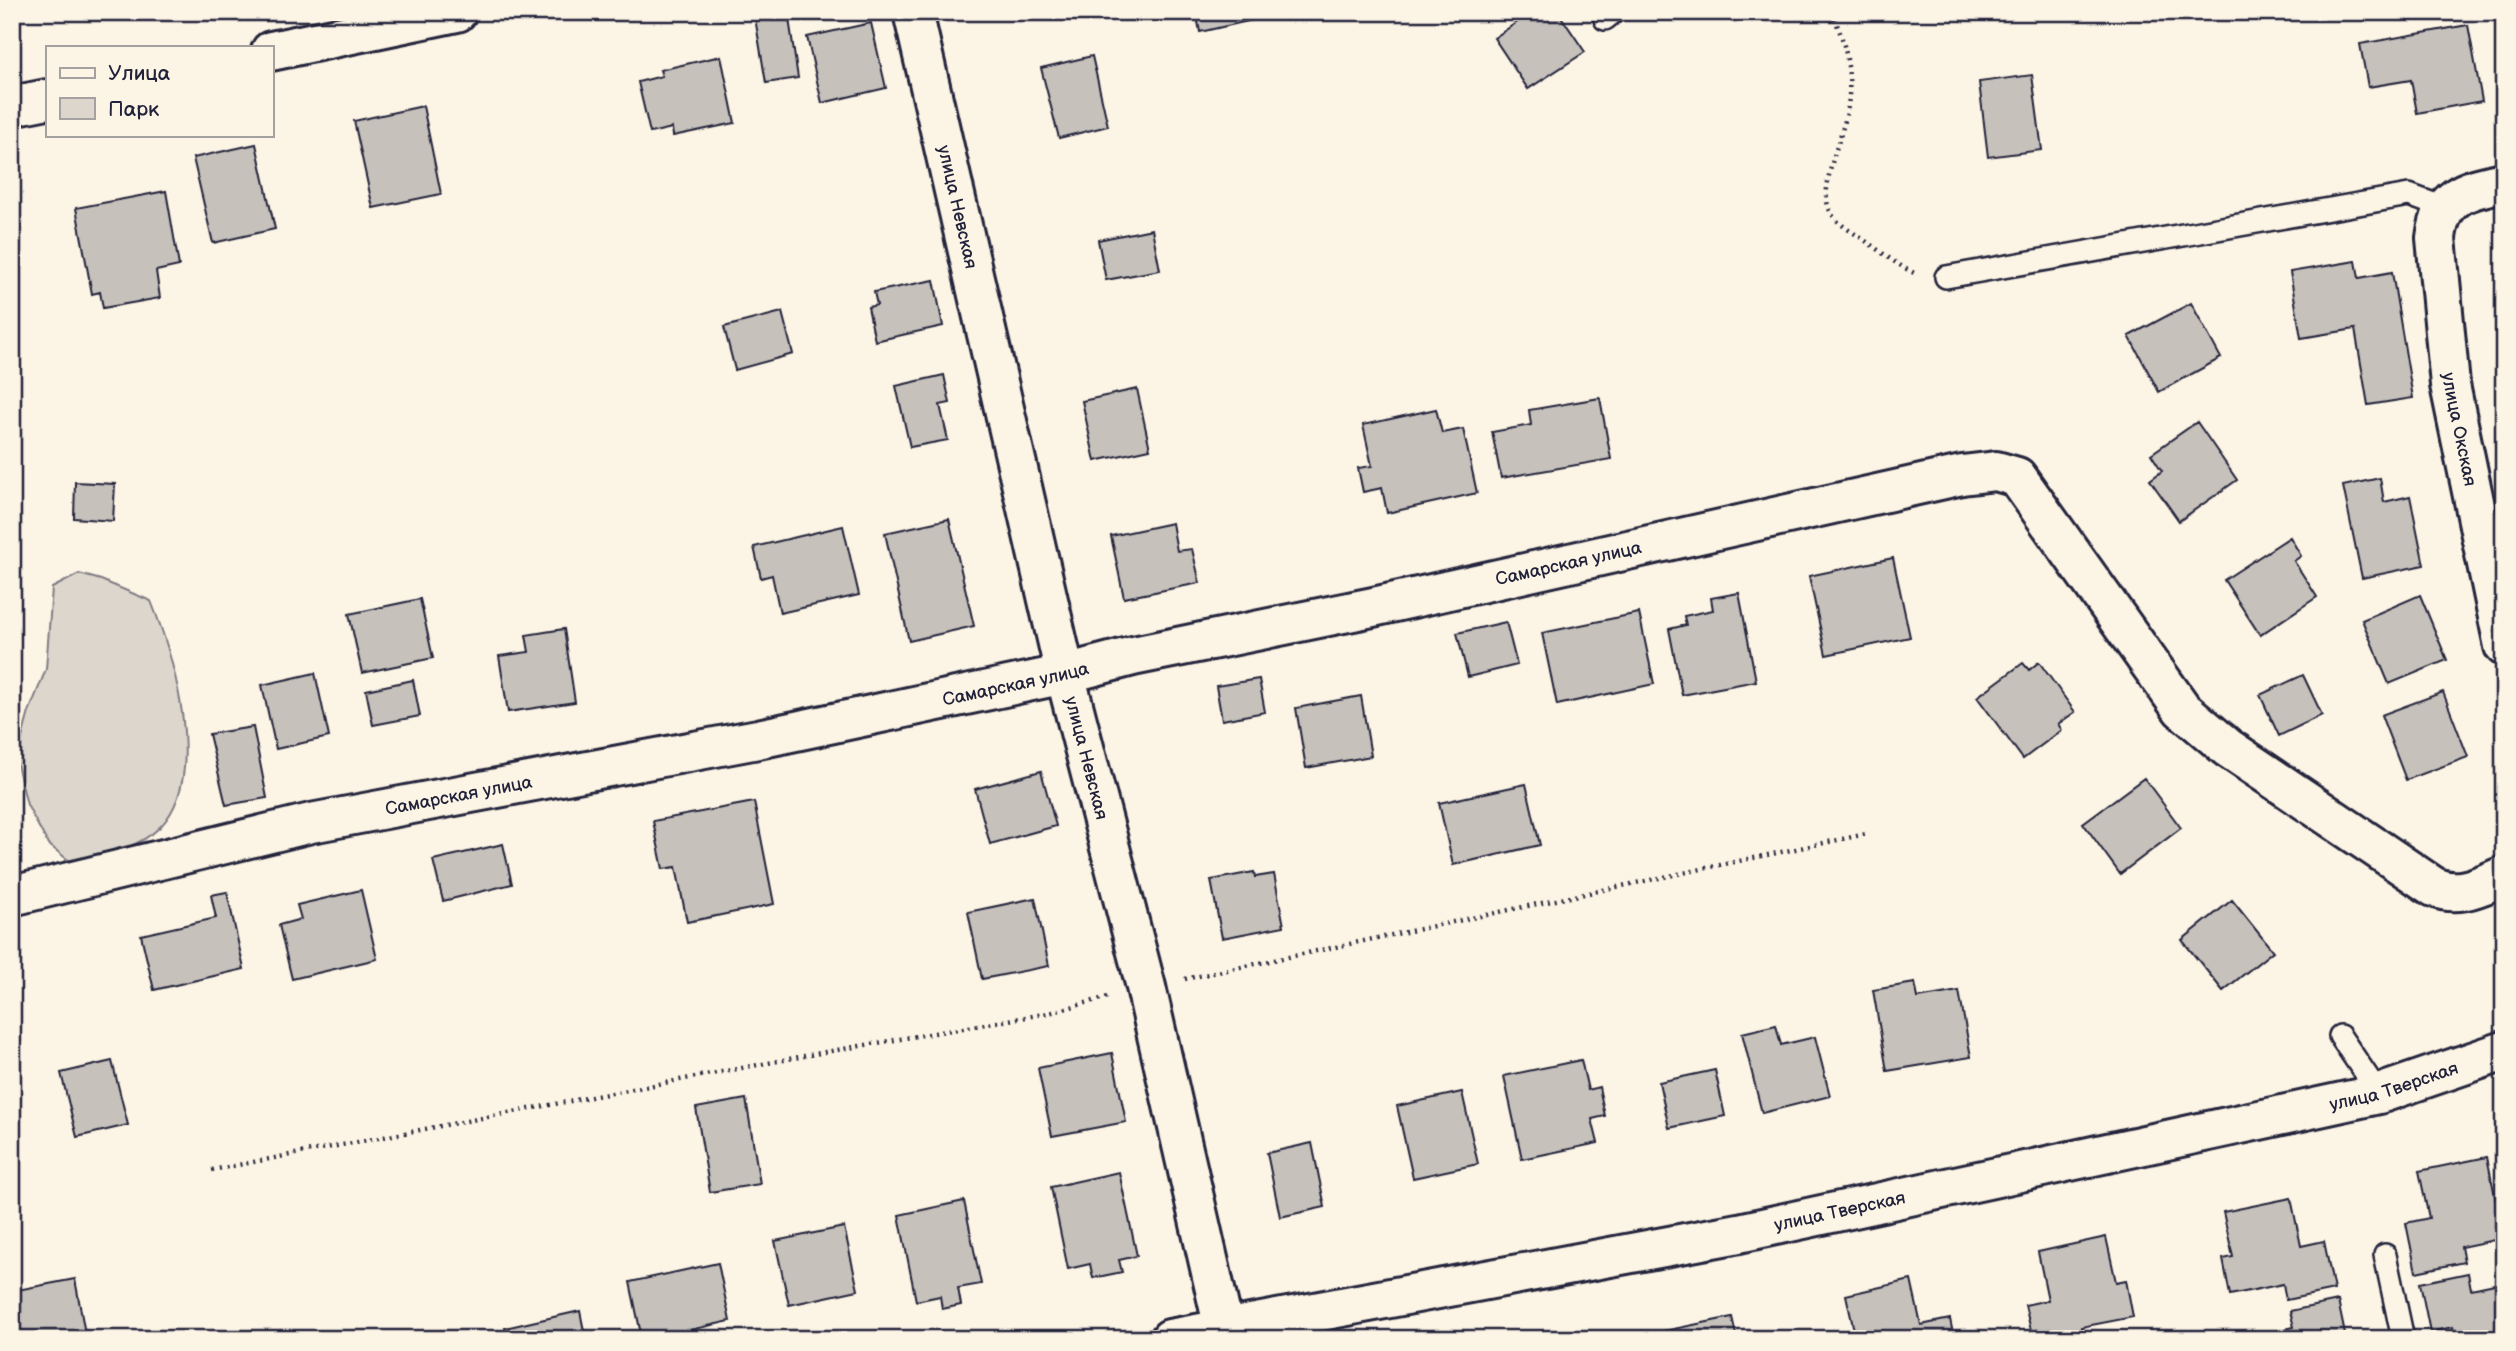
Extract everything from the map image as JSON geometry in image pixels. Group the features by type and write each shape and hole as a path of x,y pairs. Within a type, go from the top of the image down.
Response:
{"street":[{"path":"273,51 457,12"},
{"name":"улица Невская","path":"913,12 1065,674 1146,987 1227,1334"},
{"path":"12,106 46,99"},
{"path":"2445,212 2464,191 2504,182"},
{"name":"улица Окская","path":"2445,212 2440,220 2436,238 2450,386 2504,646"},
{"name":"Самарская улица","path":"12,896 311,823 758,739 1065,674 1133,656 1373,607 1962,475 1996,471 2017,477 2182,709 2228,748 2434,887 2445,892 2468,891 2504,876"},
{"name":"улица Тверская","path":"1170,1339 1227,1334 1739,1233 2379,1094 2504,1051"}],"lane":[{"path":"1946,277 2409,195 2445,212"},
{"path":"2340,1037 2379,1094"},
{"path":"2385,1255 2403,1339"}],"path":[{"path":"1831,12 1843,41 1849,85 1847,110 1826,190 1827,204 1836,220 1904,268 1916,273 1946,277"},
{"path":"212,1170 820,1052 1049,1013 1146,987 1866,834"}],"green space":[{"path":"79,574 101,580 151,601 177,684 185,749 182,779 175,805 160,827 130,846 72,863 48,844 27,805 16,760 29,712 46,669 52,588"}],"building":[{"path":"754,12 788,12 798,78 766,83"},
{"path":"1196,12 1265,12 1266,17 1200,32"},
{"path":"1532,12 1558,12 1585,52 1528,89 1494,38"},
{"path":"871,23 886,88 822,103 807,37"},
{"path":"2468,25 2482,101 2417,113 2411,80 2368,87 2360,44"},
{"path":"721,56 735,123 673,136 672,128 650,133 638,82 662,76 660,70"},
{"path":"1092,56 1108,126 1059,138 1041,68"},
{"path":"2032,75 2042,150 1988,157 1979,82"},
{"path":"423,106 441,194 373,208 354,121"},
{"path":"256,144 275,229 213,243 193,158"},
{"path":"166,191 179,266 156,271 160,298 103,308 100,292 92,294 76,208"},
{"path":"1152,229 1160,270 1106,280 1098,240"},
{"path":"2356,261 2359,278 2392,272 2413,398 2368,405 2355,329 2301,338 2290,272"},
{"path":"934,280 943,326 875,341 868,307 877,305 874,292"},
{"path":"2191,303 2221,358 2159,392 2129,336"},
{"path":"782,312 793,354 735,370 724,327"},
{"path":"944,375 950,403 940,405 948,440 910,447 896,386"},
{"path":"1137,389 1150,449 1095,461 1082,401"},
{"path":"1600,398 1611,459 1501,478 1492,432 1531,425 1529,410"},
{"path":"1436,409 1442,433 1463,429 1477,493 1387,513 1382,488 1363,492 1358,468 1372,466 1363,425"},
{"path":"2197,422 2237,480 2179,521 2150,480 2162,471 2151,454"},
{"path":"2380,478 2384,502 2410,496 2424,565 2362,578 2343,486"},
{"path":"75,482 115,484 113,521 74,518"},
{"path":"949,519 974,626 909,641 885,533"},
{"path":"1172,523 1177,551 1192,549 1200,583 1124,598 1111,536"},
{"path":"843,526 859,595 780,613 772,575 761,578 754,547"},
{"path":"2290,537 2301,556 2294,561 2317,597 2260,635 2224,580"},
{"path":"1893,558 1910,637 1826,655 1809,576"},
{"path":"1739,593 1756,681 1682,695 1669,629 1686,625 1684,616 1713,610 1711,598"},
{"path":"2420,595 2447,660 2389,684 2362,620"},
{"path":"420,599 433,658 362,673 349,614"},
{"path":"1639,613 1654,684 1557,705 1542,633"},
{"path":"1506,622 1517,665 1468,677 1457,633"},
{"path":"564,629 575,702 508,712 499,656 529,652 526,635"},
{"path":"2039,662 2075,712 2058,724 2062,730 2023,759 1977,697 2023,663 2029,670"},
{"path":"315,673 329,737 276,749 262,685"},
{"path":"2303,675 2322,715 2279,736 2260,695"},
{"path":"1259,679 1265,712 1222,720 1216,686"},
{"path":"413,680 420,716 373,725 366,690"},
{"path":"2443,692 2468,757 2406,780 2381,715"},
{"path":"1361,696 1371,756 1306,768 1296,708"},
{"path":"253,727 267,798 226,805 209,734"},
{"path":"1041,771 1056,826 990,844 975,789"},
{"path":"2144,778 2181,828 2120,874 2083,823"},
{"path":"1526,784 1540,845 1453,865 1439,803"},
{"path":"754,802 774,904 687,922 676,867 663,869 653,821"},
{"path":"503,844 512,884 443,901 433,860"},
{"path":"1254,872 1255,877 1274,874 1284,926 1222,938 1211,880"},
{"path":"361,890 377,959 292,979 279,925 301,919 297,905"},
{"path":"227,892 244,969 154,990 141,935 216,918 211,895"},
{"path":"1035,898 1049,966 982,979 968,912"},
{"path":"2232,900 2273,951 2223,991 2182,940"},
{"path":"1915,983 1918,998 1959,991 1971,1057 1887,1071 1873,990"},
{"path":"1776,1025 1781,1045 1815,1037 1830,1096 1762,1113 1742,1033"},
{"path":"1112,1053 1126,1122 1052,1136 1038,1068"},
{"path":"1581,1060 1588,1090 1599,1087 1605,1116 1592,1119 1598,1143 1522,1159 1504,1076"},
{"path":"112,1061 128,1125 77,1137 61,1073"},
{"path":"1715,1070 1725,1116 1669,1128 1659,1082"},
{"path":"1462,1092 1478,1164 1413,1178 1397,1106"},
{"path":"746,1099 760,1184 710,1192 696,1108"},
{"path":"1312,1143 1325,1207 1280,1217 1267,1153"},
{"path":"2487,1157 2496,1201 2504,1200 2504,1238 2461,1247 2464,1262 2416,1272 2406,1223 2429,1218 2419,1171"},
{"path":"1119,1172 1137,1256 1119,1260 1122,1272 1093,1278 1090,1264 1068,1269 1051,1187"},
{"path":"2291,1198 2301,1246 2324,1241 2334,1290 2286,1300 2283,1284 2230,1295 2223,1259 2233,1257 2223,1212"},
{"path":"964,1201 981,1284 958,1288 961,1305 942,1309 940,1296 916,1301 899,1215"},
{"path":"844,1227 858,1290 789,1305 775,1241"},
{"path":"2106,1237 2116,1282 2126,1280 2133,1317 2081,1327 2083,1339 2033,1339 2025,1305 2048,1300 2038,1252"},
{"path":"718,1263 730,1321 690,1330 691,1339 642,1339 630,1282"},
{"path":"2468,1273 2471,1289 2504,1282 2504,1339 2455,1339 2453,1327 2430,1332 2420,1283"},
{"path":"75,1279 86,1339 12,1339 12,1291"},
{"path":"1911,1280 1921,1325 1950,1319 1954,1339 1842,1339 1855,1335 1846,1295"},
{"path":"2338,1301 2346,1339 2241,1339 2294,1327 2290,1311"},
{"path":"580,1311 585,1336 596,1333 597,1339 508,1339 505,1328"},
{"path":"1732,1317 1737,1339 1666,1339 1664,1331"},
{"path":"330,1331 331,1339 294,1339"},
{"path":"475,1333 476,1339 447,1339"}]}
